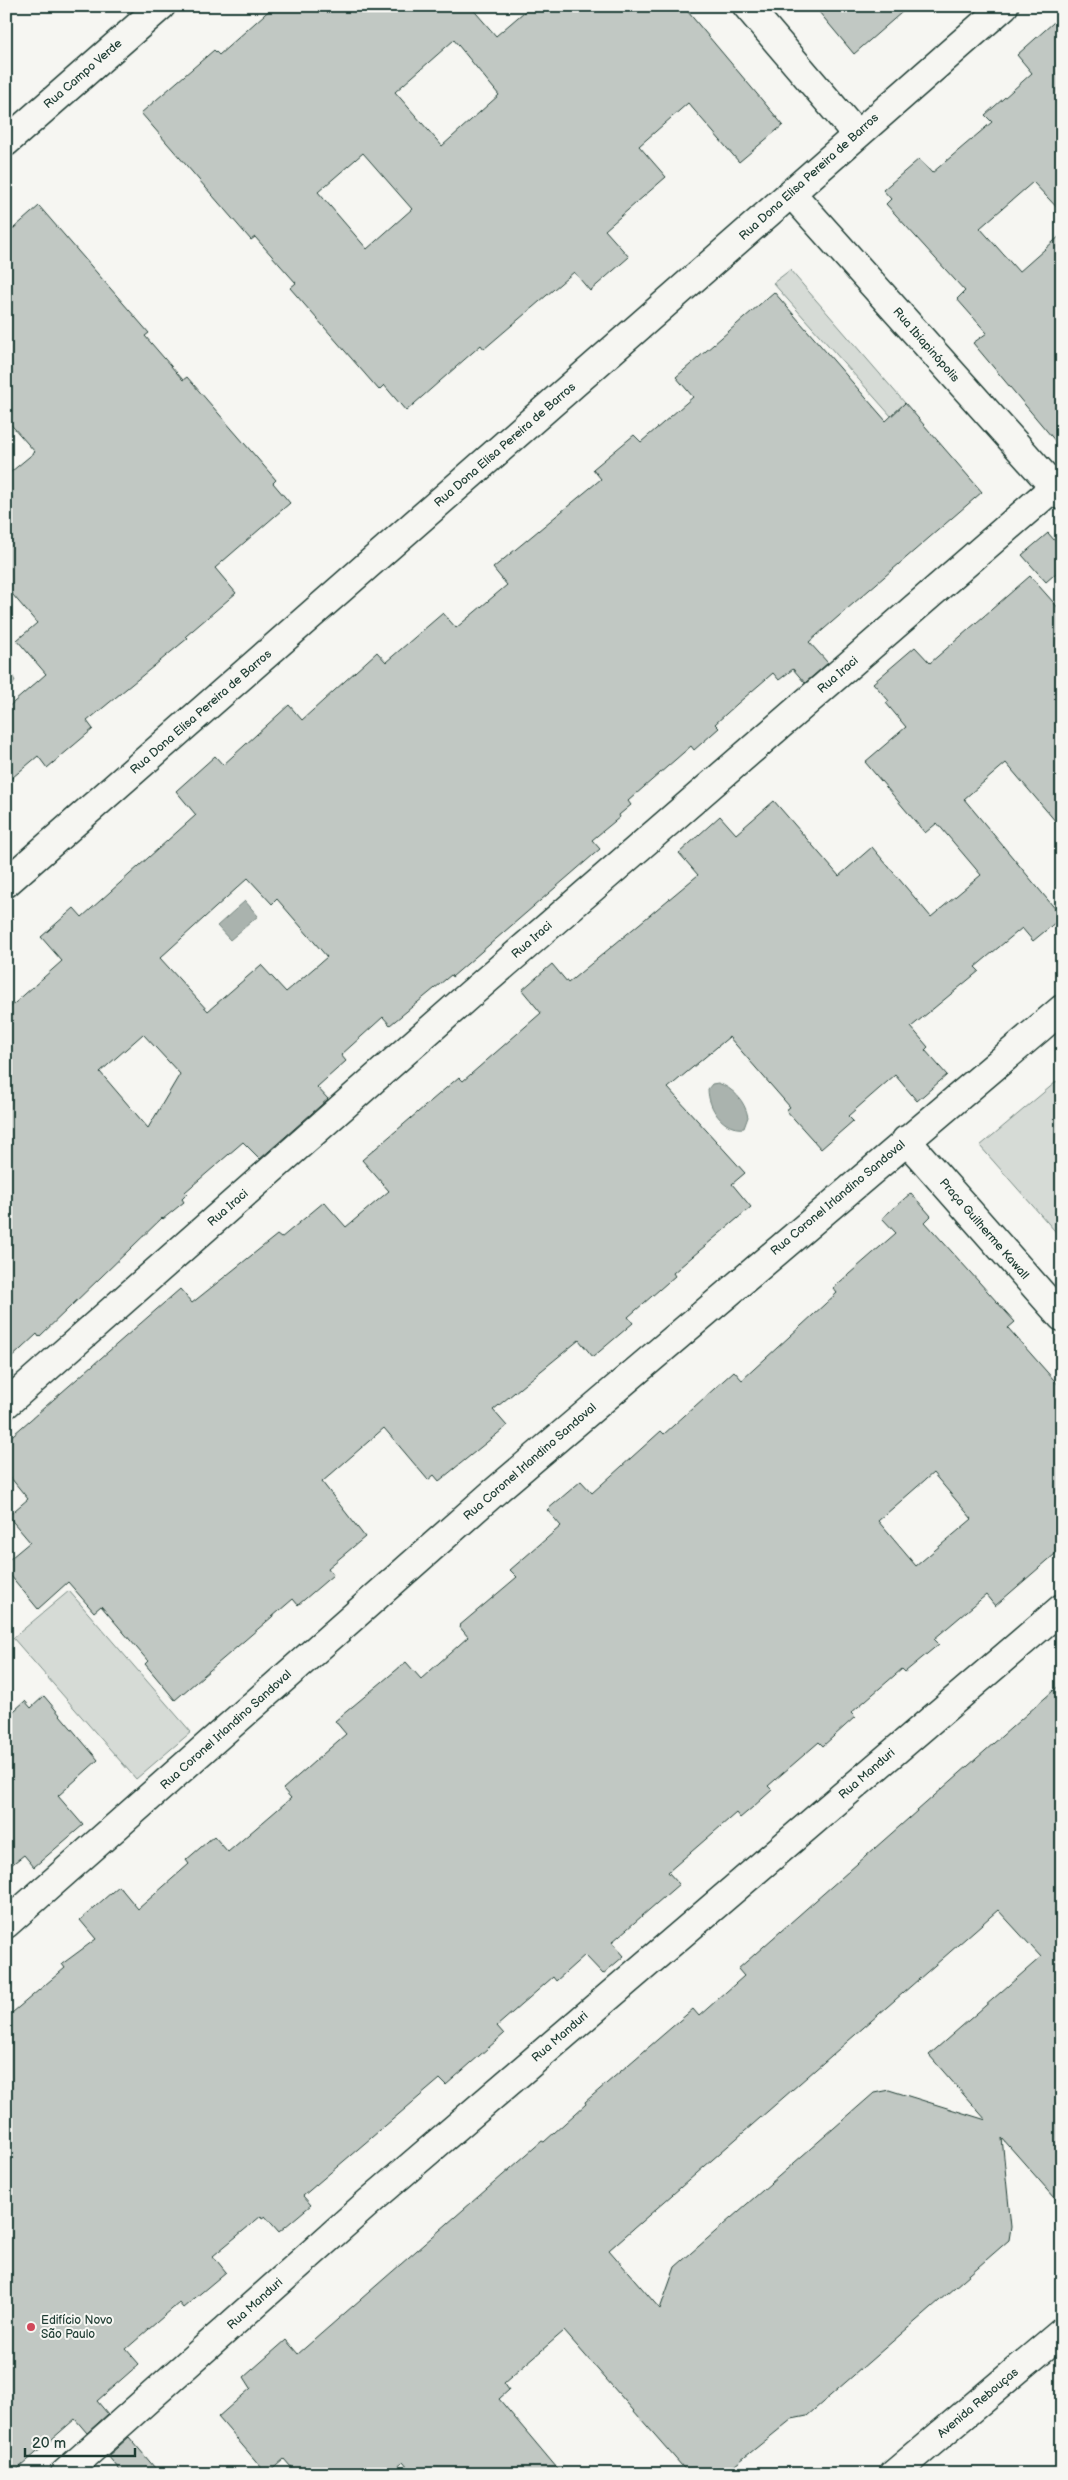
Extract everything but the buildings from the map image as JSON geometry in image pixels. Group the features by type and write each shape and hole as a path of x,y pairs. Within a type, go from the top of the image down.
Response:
{"street":[{"name":"Rua Campo Verde","path":"6,142 160,6"},
{"path":"747,6 857,135"},
{"name":"Rua Dona Elisa Pereira de Barros","path":"6,883 1004,6"},
{"name":"Rua Ibiapinópolis","path":"791,193 1059,488"},
{"name":"Rua Iraci","path":"6,1404 467,997 1059,488"},
{"name":"Rua Coronel Irlandino Sandoval","path":"6,1924 492,1494 1062,1009"},
{"name":"Praça Guilherme Kawall","path":"906,1140 1062,1318"},
{"name":"Rua Manduri","path":"64,2474 369,2202 1062,1608"},
{"name":"Avenida Rebouças","path":"894,2474 1062,2332"}],"shaded area":[{"path":"790,270 905,403 891,416 773,283"},
{"path":"6,668 10,671 15,681 10,690 6,691"},
{"path":"245,901 258,916 230,940 217,926"},
{"path":"1062,1077 1062,1239 980,1146"},
{"path":"718,1083 729,1088 738,1096 744,1106 748,1117 744,1128 730,1126 718,1117 711,1104 708,1089 712,1084"},
{"path":"69,1591 191,1732 136,1779 13,1638"}],"place":[{"name":"Edifício Novo São Paulo","path":"31,2327"}]}
